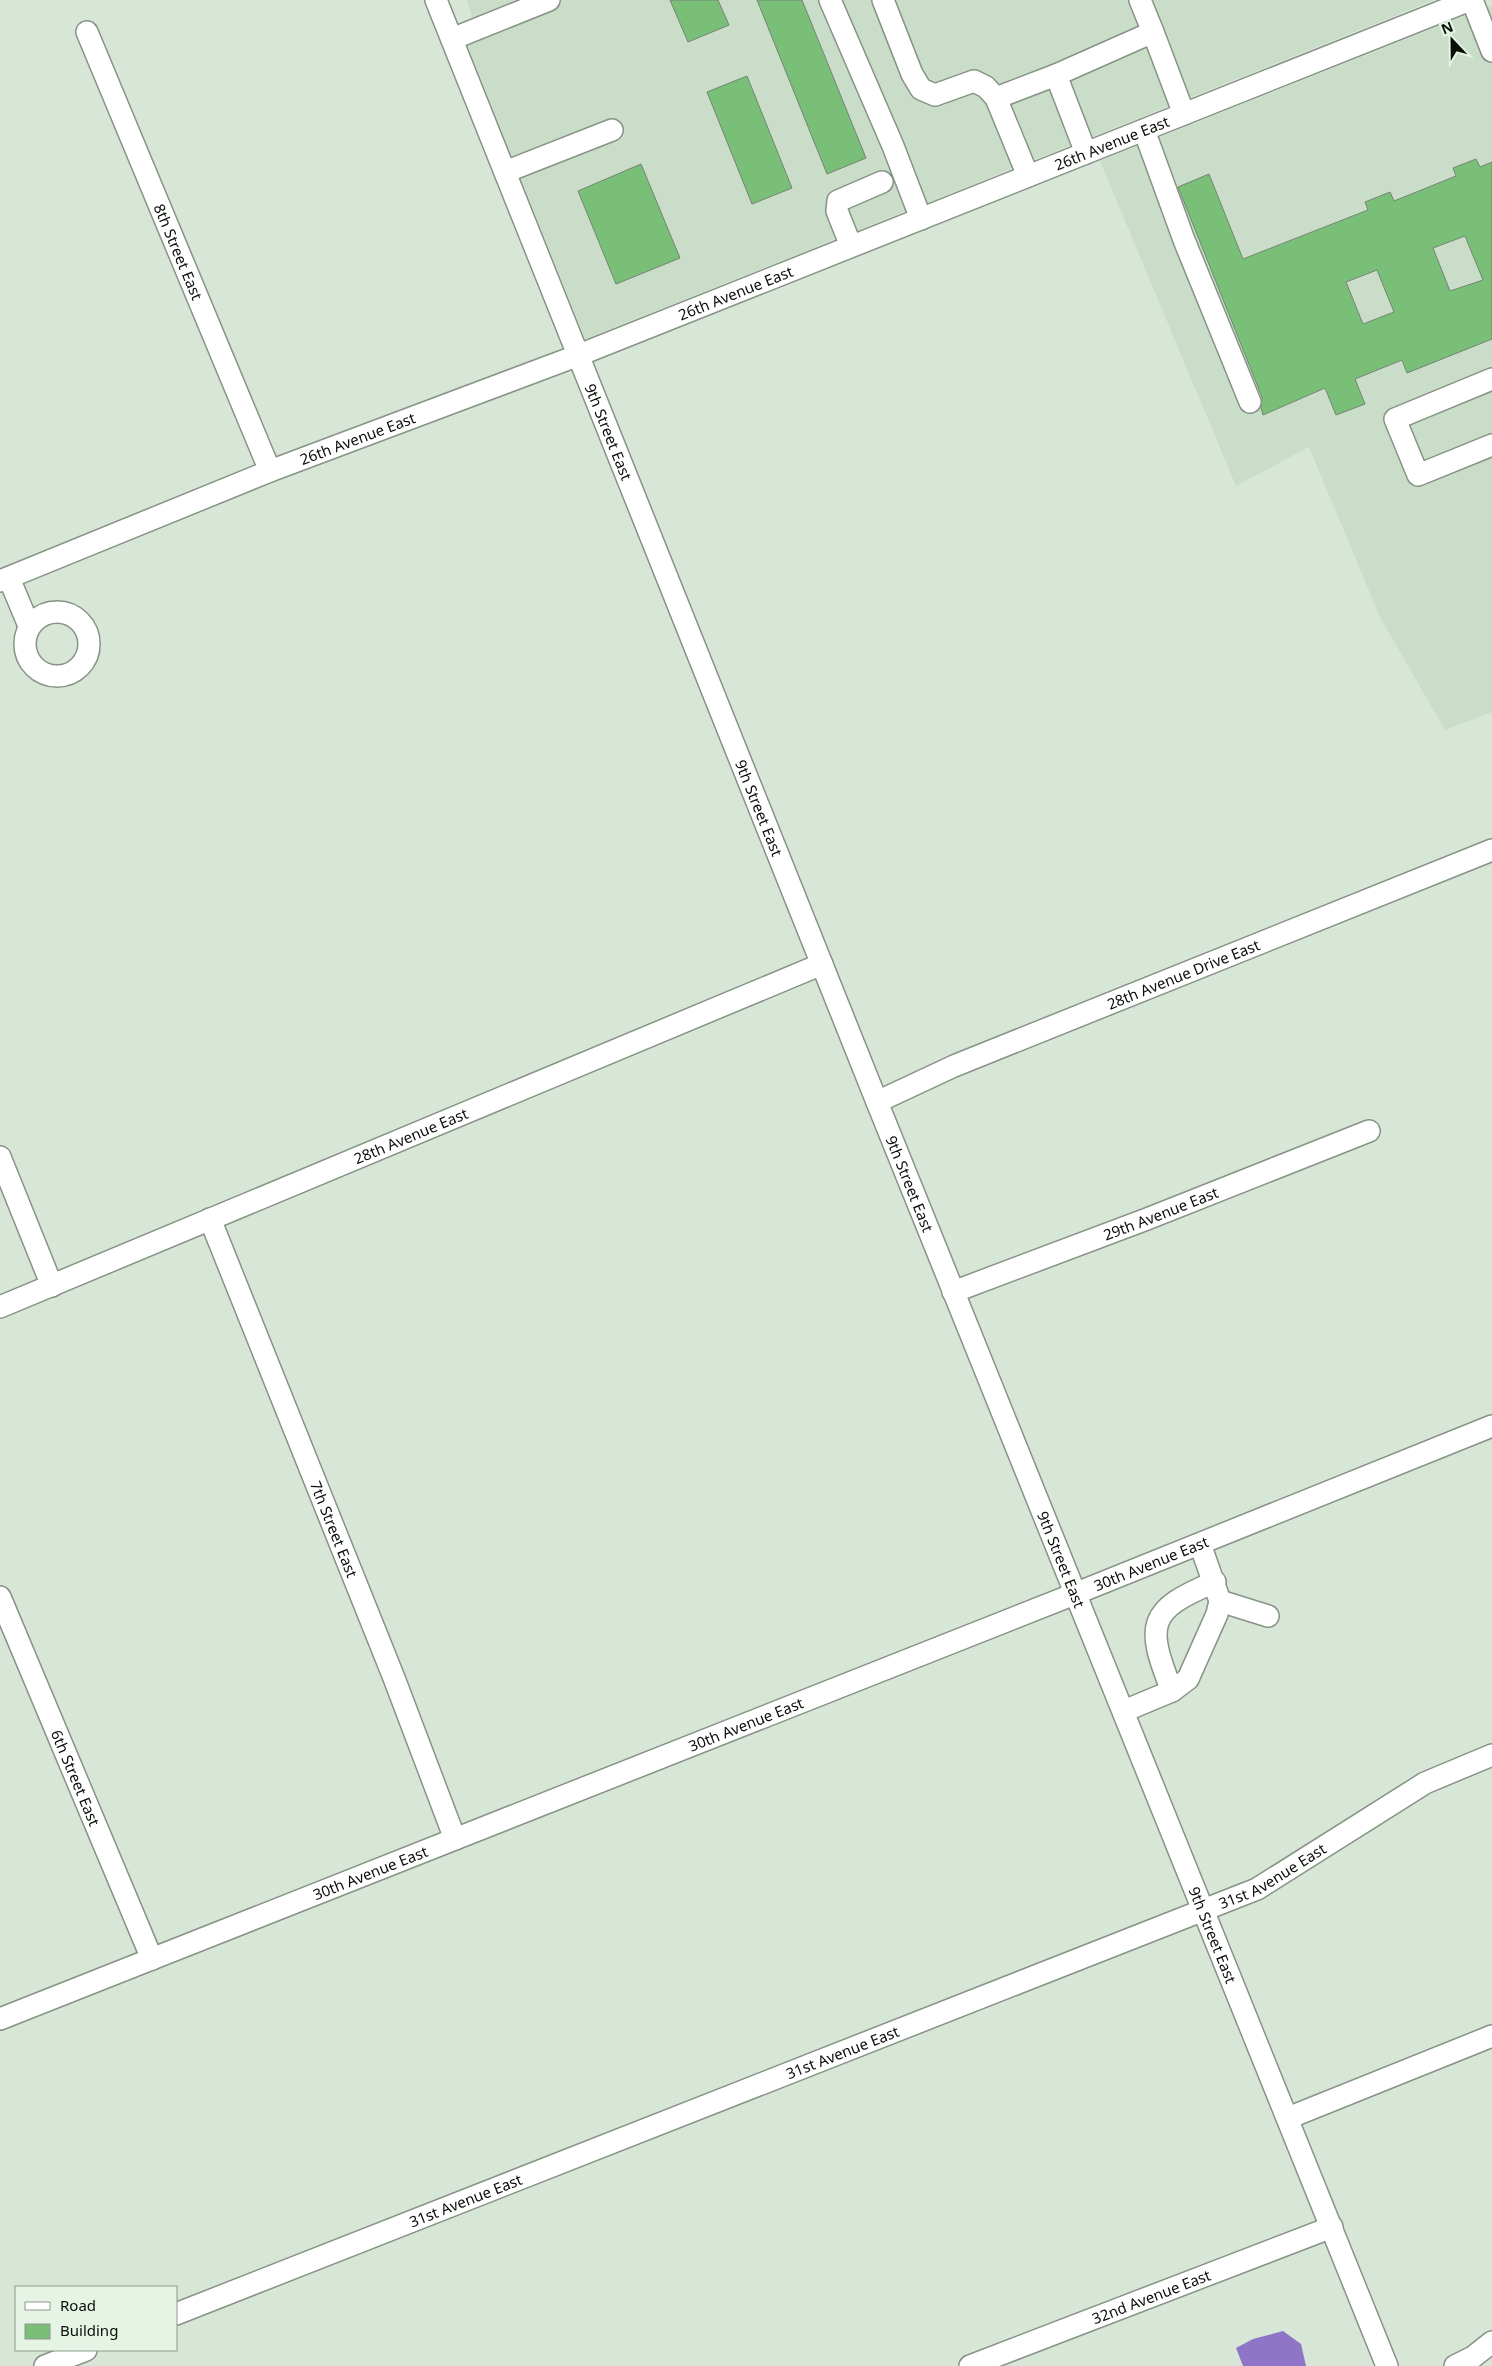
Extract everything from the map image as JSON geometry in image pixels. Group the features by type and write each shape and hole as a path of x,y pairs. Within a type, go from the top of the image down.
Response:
{"street":[{"name":"9th Street East","path":"436,0 953,1292 1077,1593 1387,2366"},
{"path":"452,39 549,0"},
{"path":"830,0 893,146 921,219"},
{"path":"883,0 912,74 922,89 935,95 974,81 986,87 996,98 1028,176"},
{"path":"1140,0 1184,114"},
{"path":"1471,0 1492,51"},
{"name":"26th Avenue East","path":"5,579 270,471 579,355 1471,0"},
{"name":"8th Street East","path":"87,32 270,471"},
{"path":"996,98 1056,75 1153,32"},
{"path":"1056,75 1086,152"},
{"path":"505,172 612,130"},
{"path":"1144,130 1184,240 1250,402"},
{"path":"851,246 837,211 838,202 882,182"},
{"path":"1492,379 1395,419 1418,475 1492,445"},
{"path":"5,579 29,626"},
{"name":"28th Avenue Drive East","path":"877,1102 954,1066 1492,850"},
{"name":"28th Avenue East","path":"0,1307 822,964"},
{"name":"29th Avenue East","path":"953,1292 1147,1219 1369,1131"},
{"path":"0,1157 52,1286"},
{"name":"7th Street East","path":"210,1219 394,1678 455,1839"},
{"name":"30th Avenue East","path":"0,2019 1077,1593 1492,1426"},
{"path":"1124,1711 1172,1691 1188,1679 1217,1614 1217,1592 1200,1544"},
{"path":"1172,1691 1158,1654 1156,1631 1160,1620 1173,1602 1187,1593 1217,1592 1268,1616"},
{"name":"6th Street East","path":"0,1597 152,1959"},
{"name":"31st Avenue East","path":"178,2313 1257,1889 1425,1783 1492,1755"},
{"path":"1288,2118 1492,2036"},
{"name":"32nd Avenue East","path":"970,2366 1332,2227"},
{"path":"1455,2366 1473,2358 1492,2342"},
{"path":"45,2366 83,2351"}],"shaded area":[{"path":"467,0 1434,0 585,339 463,34 476,29"},
{"path":"1492,5 1492,712 1445,730 1380,617 1309,447 1236,486 1100,161"},
{"path":"1283,2331 1301,2344 1306,2366 1243,2366 1236,2348 1253,2339"}],"building":[{"path":"670,0 718,0 729,25 688,42"},
{"path":"757,0 802,0 866,158 827,174"},
{"path":"747,76 792,188 752,204 707,92"},
{"path":"1476,159 1480,167 1492,162 1492,339 1407,373 1402,360 1355,379 1365,404 1336,415 1325,388 1263,415 1261,408 1262,397 1178,187 1209,174 1243,259 1368,210 1365,202 1390,192 1394,201 1456,176 1453,168","holes":["1465,236 1483,280 1450,291 1433,248","1377,270 1394,312 1363,324 1346,282"]},
{"path":"641,164 680,258 616,284 578,191"}]}
